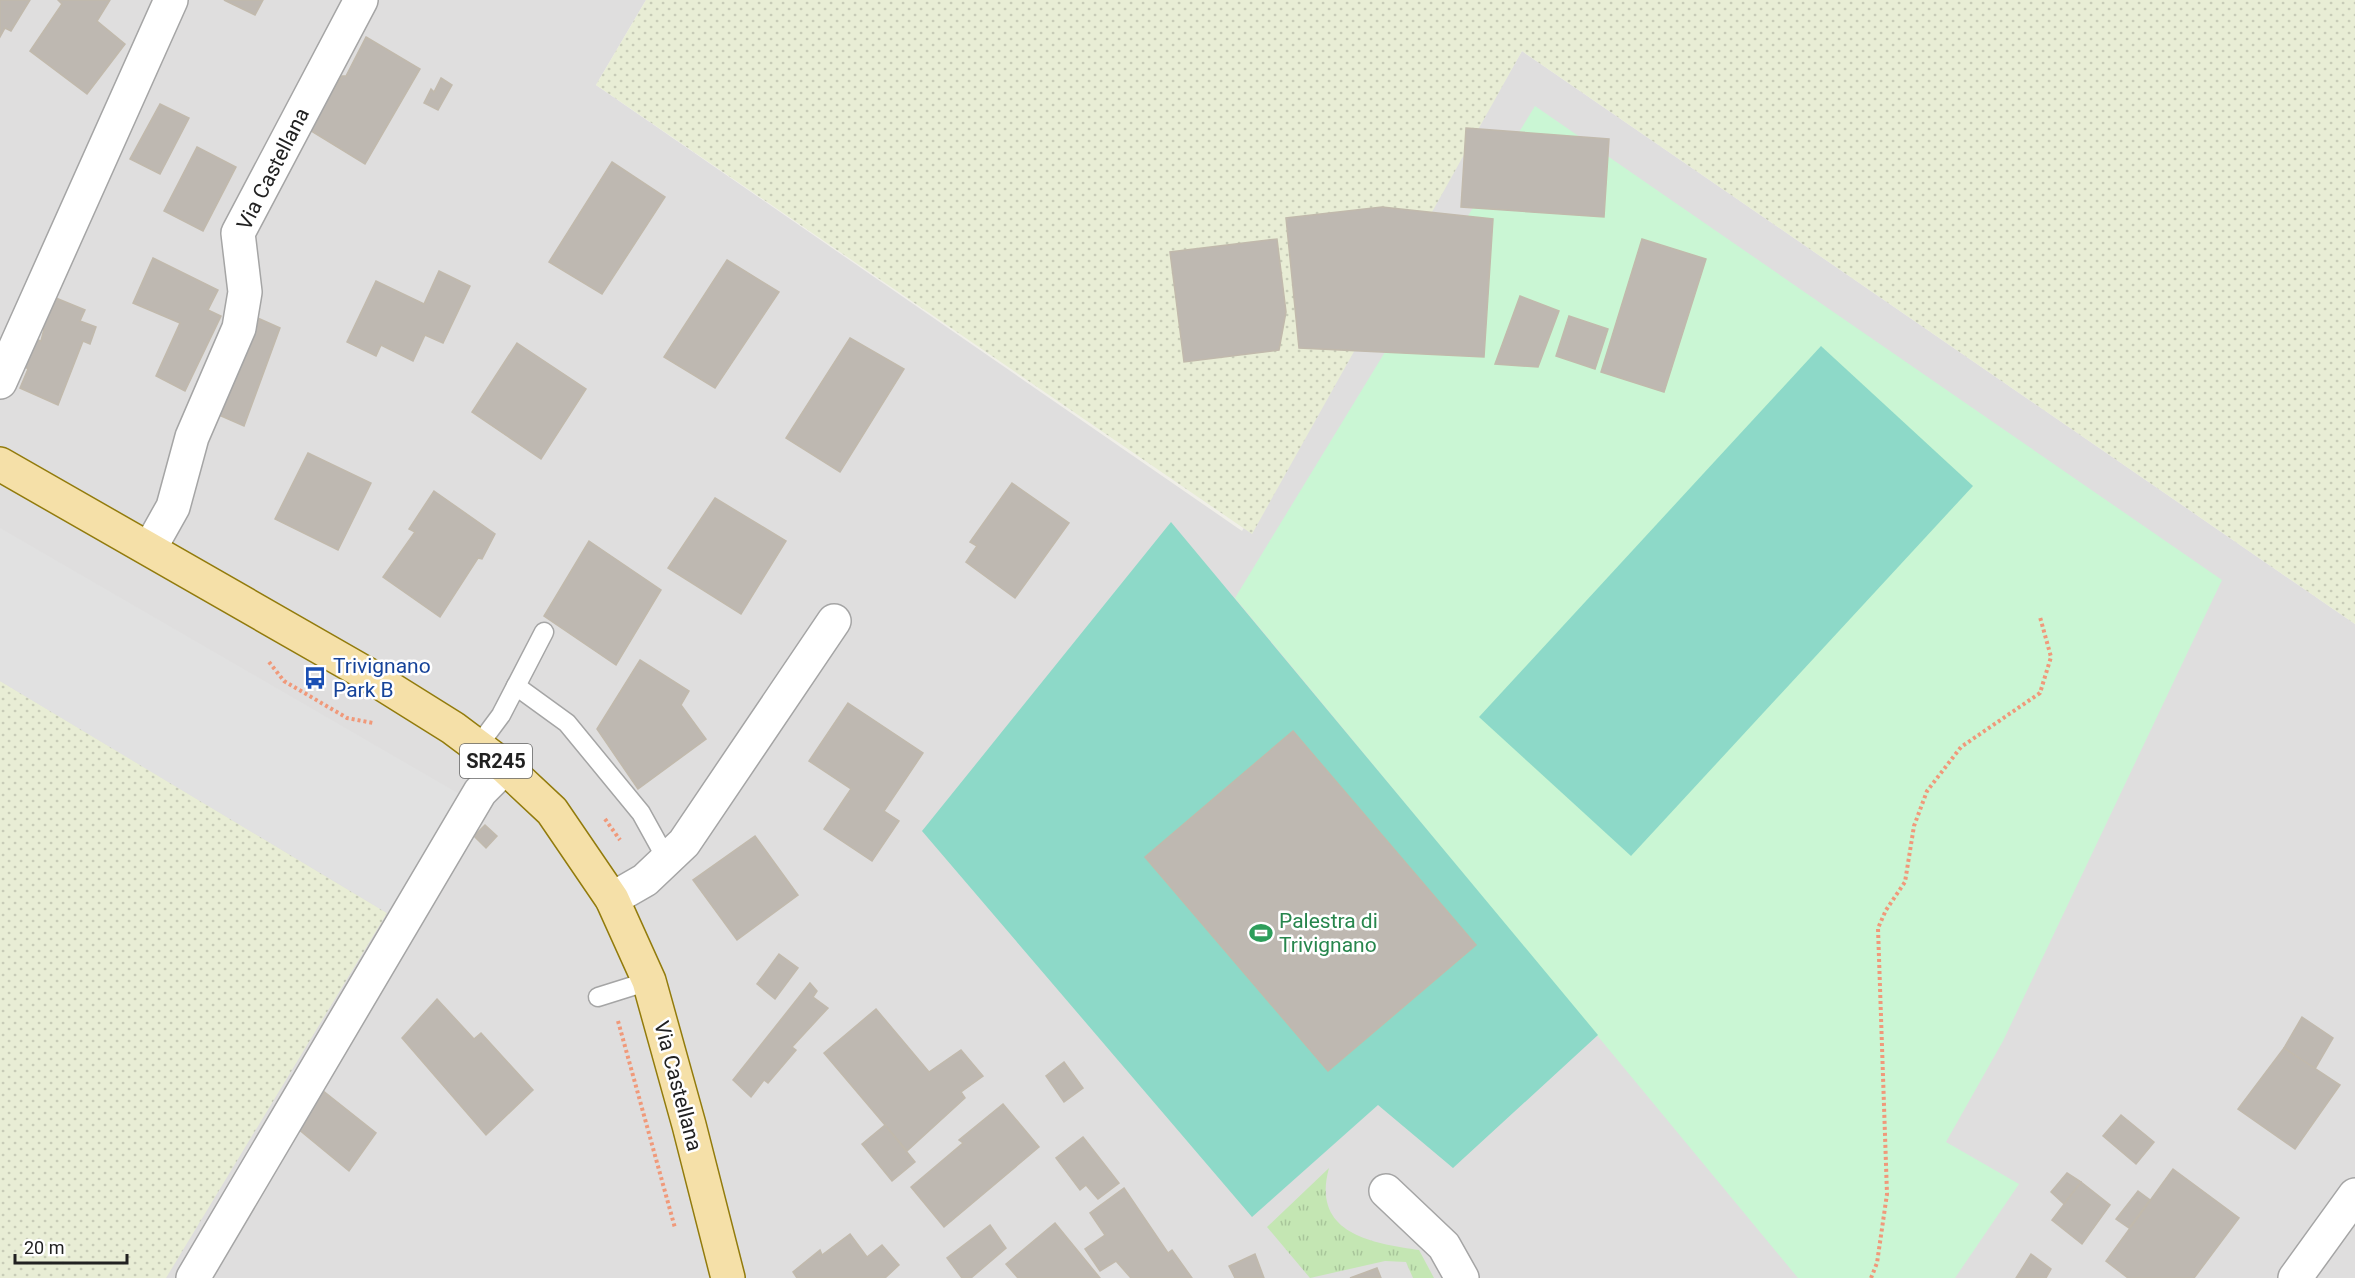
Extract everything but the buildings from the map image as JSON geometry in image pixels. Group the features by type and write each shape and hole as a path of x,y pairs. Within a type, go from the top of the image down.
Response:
{"main road":[{"name":"Via Castellana","path":"0,464 365,673 453,728 505,767 552,811 612,899 649,981 728,1278"}],"street":[{"path":"0,382 171,0"},
{"name":"Via Castellana","path":"150,548 173,507 192,437 239,328 245,292 238,233 361,0"},
{"path":"612,899 645,880 684,843 834,621"},
{"path":"193,1278 480,792 505,767"},
{"path":"1386,1191 1444,1246 1462,1278"},
{"path":"2295,1278 2355,1195"}],"lane":[{"path":"478,746 501,715 544,632"},
{"path":"516,686 567,723 641,813 667,860"},
{"path":"598,997 649,981"}],"path":[{"path":"1871,1278 1877,1263 1887,1194 1878,928 1886,910 1905,882 1914,826 1928,791 1960,747 2040,693 2051,657 2040,617"}],"shaded area":[{"path":"0,0 646,0 596,85 1242,531 1522,51 2355,624 2355,1278 0,1278"},
{"path":"1821,346 1973,486 1631,856 1479,717"},
{"name":"Palestra di Trivignano","path":"1171,522 1598,1035 1453,1168 1378,1105 1252,1217 922,831"},
{"path":"0,528 461,795 387,913 0,681"}],"green space":[{"path":"646,0 2355,0 2355,624 1522,51 1252,534 596,85"},
{"path":"1535,106 2222,580 2003,1041 1946,1142 2019,1184 1955,1278 1798,1278 1235,598"},
{"path":"0,681 387,913 166,1278 0,1278"},
{"path":"1329,1168 1326,1190 1329,1207 1337,1221 1349,1231 1364,1238 1419,1250 1434,1278 1413,1278 1406,1262 1385,1261 1310,1278 1267,1227"}],"place":[{"name":"Trivignano Park B","path":"315,678"},
{"name":"Palestra di Trivignano","path":"1261,933"}]}
